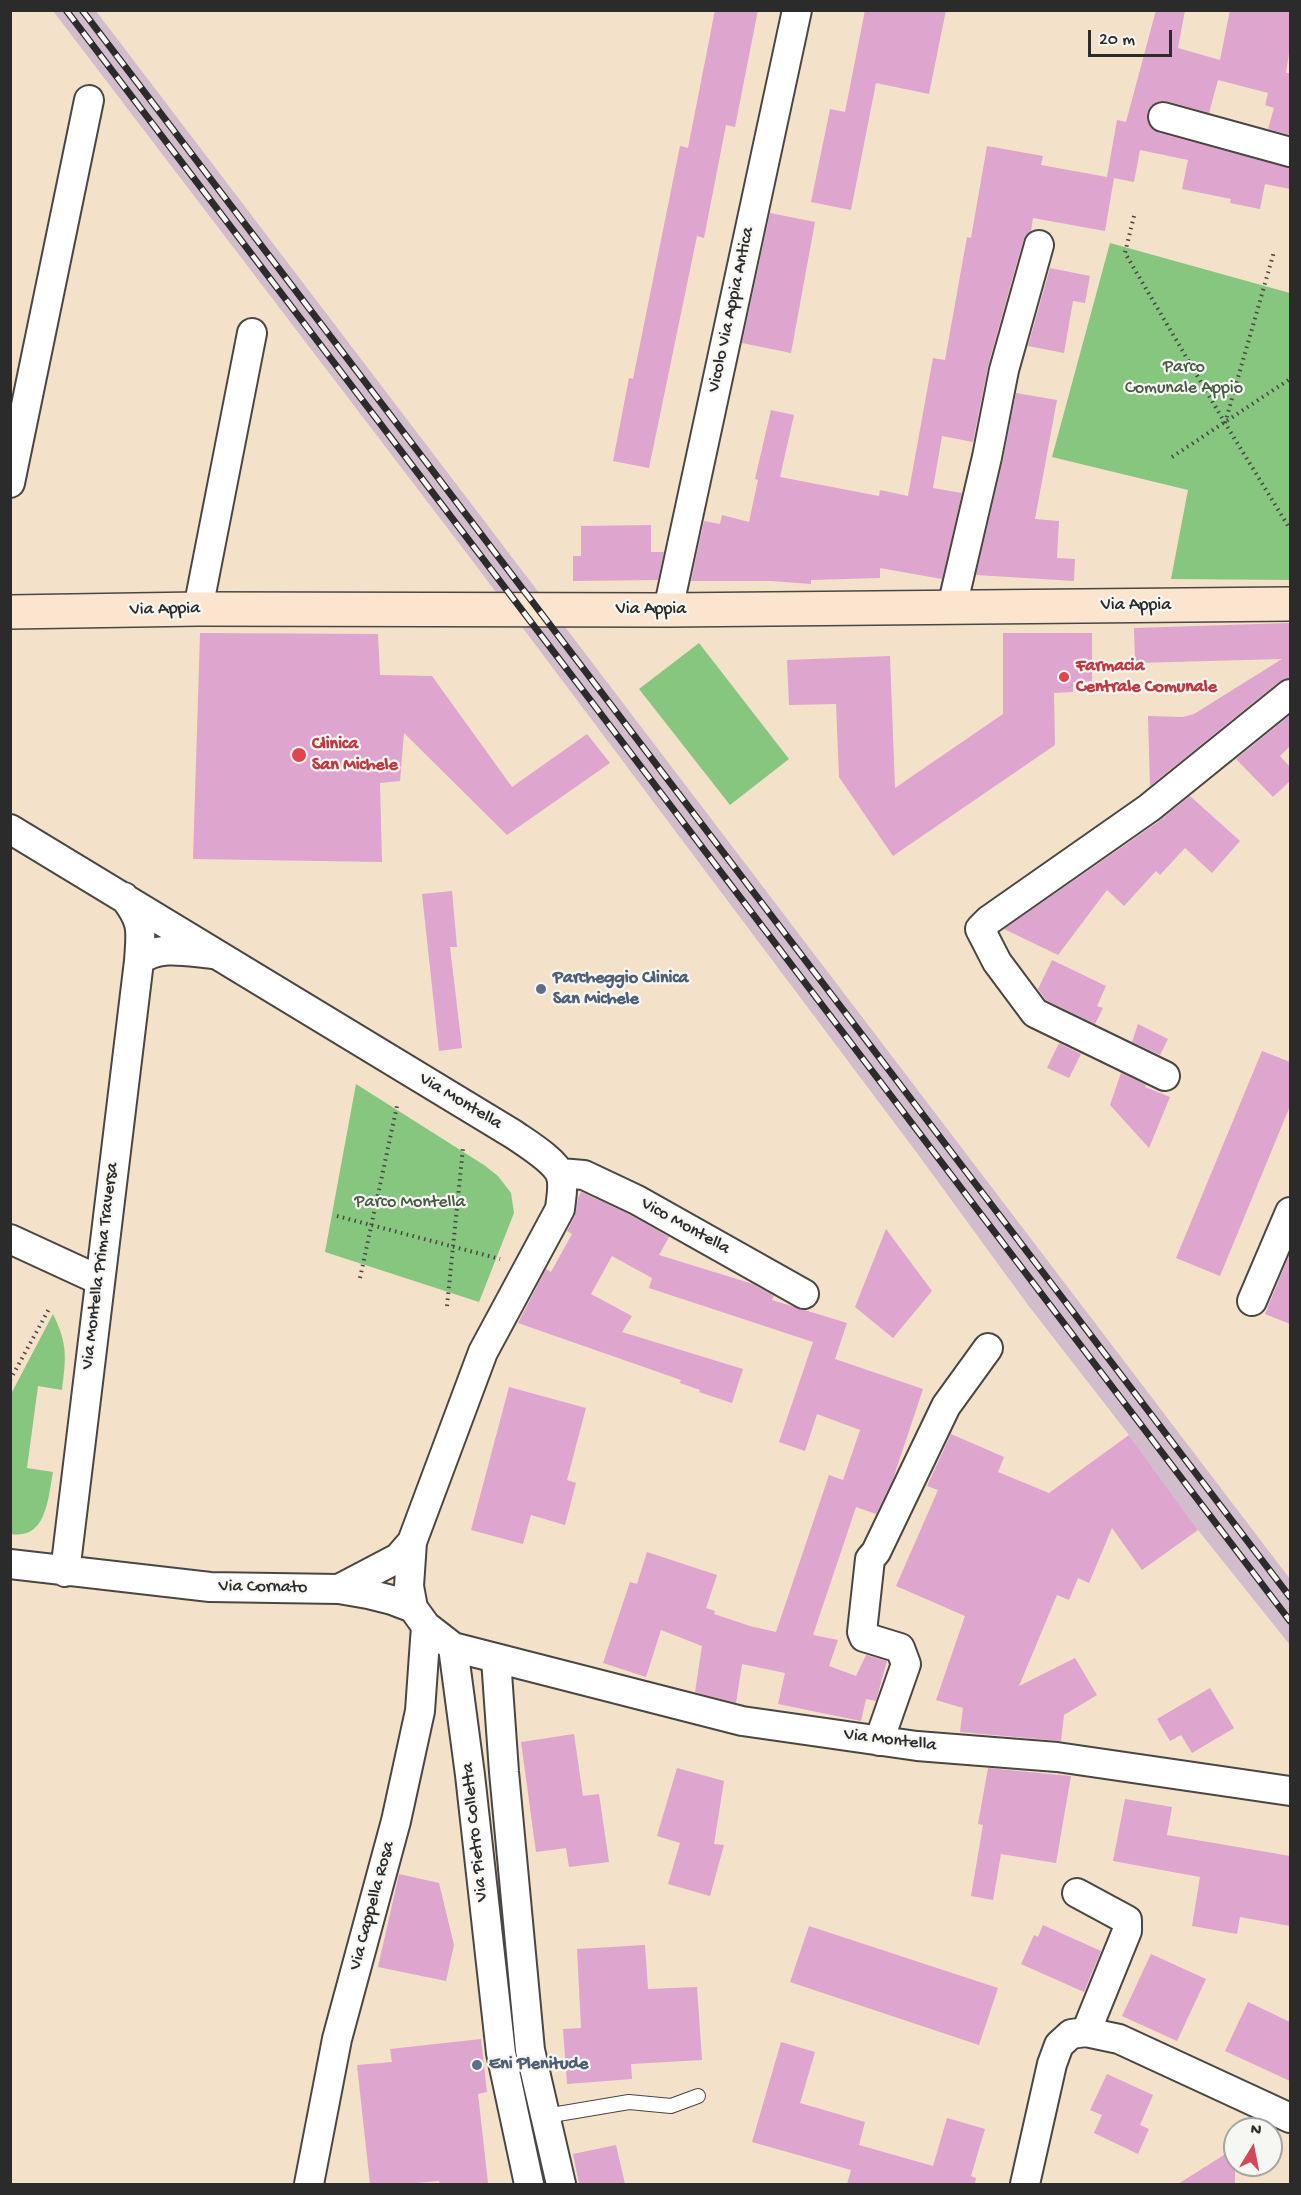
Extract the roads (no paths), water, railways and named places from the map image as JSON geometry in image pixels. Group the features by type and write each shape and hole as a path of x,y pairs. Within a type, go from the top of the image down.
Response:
{"street":[{"name":"Vicolo Via Appia Antica","path":"668,610 797,10"},
{"path":"10,483 88,100"},
{"path":"1163,117 1290,152"},
{"path":"952,607 987,457 1004,370 1039,244"},
{"path":"198,609 252,333"},
{"name":"Via Appia","path":"10,612 198,609 668,610 1290,604"},
{"path":"1165,1076 1035,1013 997,963 980,930 989,920 1149,808 1290,694"},
{"name":"Via Montella","path":"10,829 513,1134 543,1155 560,1173"},
{"name":"Via Montella Prima Traversa","path":"65,1572 139,961 141,927 134,910 124,897"},
{"path":"139,961 147,954 162,950 219,955"},
{"path":"420,1617 409,1586 412,1542 483,1352 560,1209 562,1190 560,1173"},
{"name":"Vico Montella","path":"560,1173 584,1175 637,1200 804,1294"},
{"path":"1252,1301 1290,1212"},
{"path":"10,1239 99,1280"},
{"path":"879,1741 906,1664 900,1648 864,1637 862,1632 870,1559 876,1552 946,1406 988,1347"},
{"path":"339,1588 398,1558 412,1542"},
{"name":"Via Cornato","path":"10,1564 210,1587 339,1588 392,1600 420,1617 453,1647 496,1659"},
{"name":"Via Cappella Rosa","path":"309,2184 337,2039 396,1821 420,1711 420,1617"},
{"name":"Via Pietro Colletta","path":"453,1647 470,1775 501,2053 529,2184"},
{"name":"Via Montella","path":"496,1659 742,1721 916,1746 1057,1757 1290,1791"},
{"name":"Via Pietro Colletta","path":"496,1659 530,2050 561,2184"},
{"path":"1077,1893 1127,1920 1127,1931 1086,2032"},
{"path":"497,2017 526,2014"},
{"path":"1025,2184 1052,2064 1059,2045 1071,2034 1086,2032 1119,2039 1290,2118"}],"lane":[{"path":"546,2116 628,2102 671,2106 698,2096"}],"railway":[{"path":"66,10 1290,1621"},
{"path":"82,10 1290,1597"}],"place":[{"name":"Farmacia Centrale Comunale","path":"1064,677"},
{"name":"Clinica San Michele","path":"299,755"},
{"name":"Parcheggio Clinica San Michele","path":"541,989"},
{"name":"Eni Plenitude","path":"477,2065"}],"park label":[{"name":"Parco Comunale Appio","path":"1184,378"},
{"name":"Parco Montella","path":"410,1203"}]}
